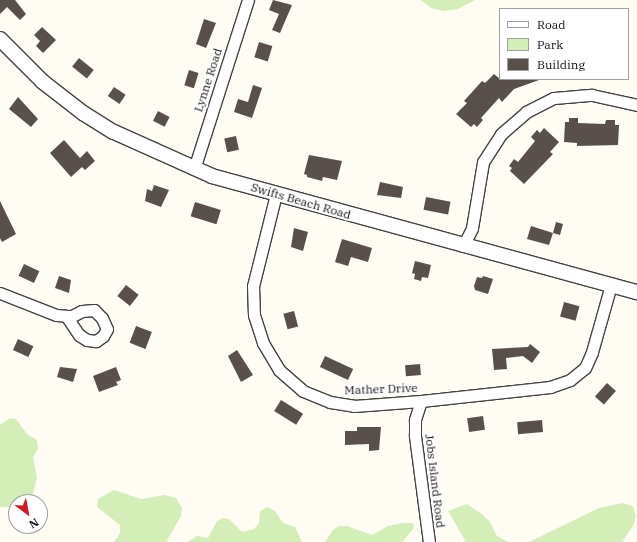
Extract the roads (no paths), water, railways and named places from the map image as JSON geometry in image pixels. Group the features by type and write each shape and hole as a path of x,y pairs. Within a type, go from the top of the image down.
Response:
{"street":[{"name":"Lynne Road","path":"194,169 248,0"},
{"name":"Swifts Beach Road","path":"0,39 43,82 83,113 114,132 194,169 276,194 462,246 637,292"},
{"path":"462,246 472,228 483,162 501,134 526,112 554,98 592,95 637,105"},
{"name":"Mather Drive","path":"276,194 253,286 254,315 263,343 279,370 303,391 330,402 354,406 421,401 550,387 570,380 585,368 592,352 611,285"},
{"path":"0,293 56,315 67,317"},
{"name":"Jobs Island Road","path":"421,401 415,420 415,436 429,542"}]}
